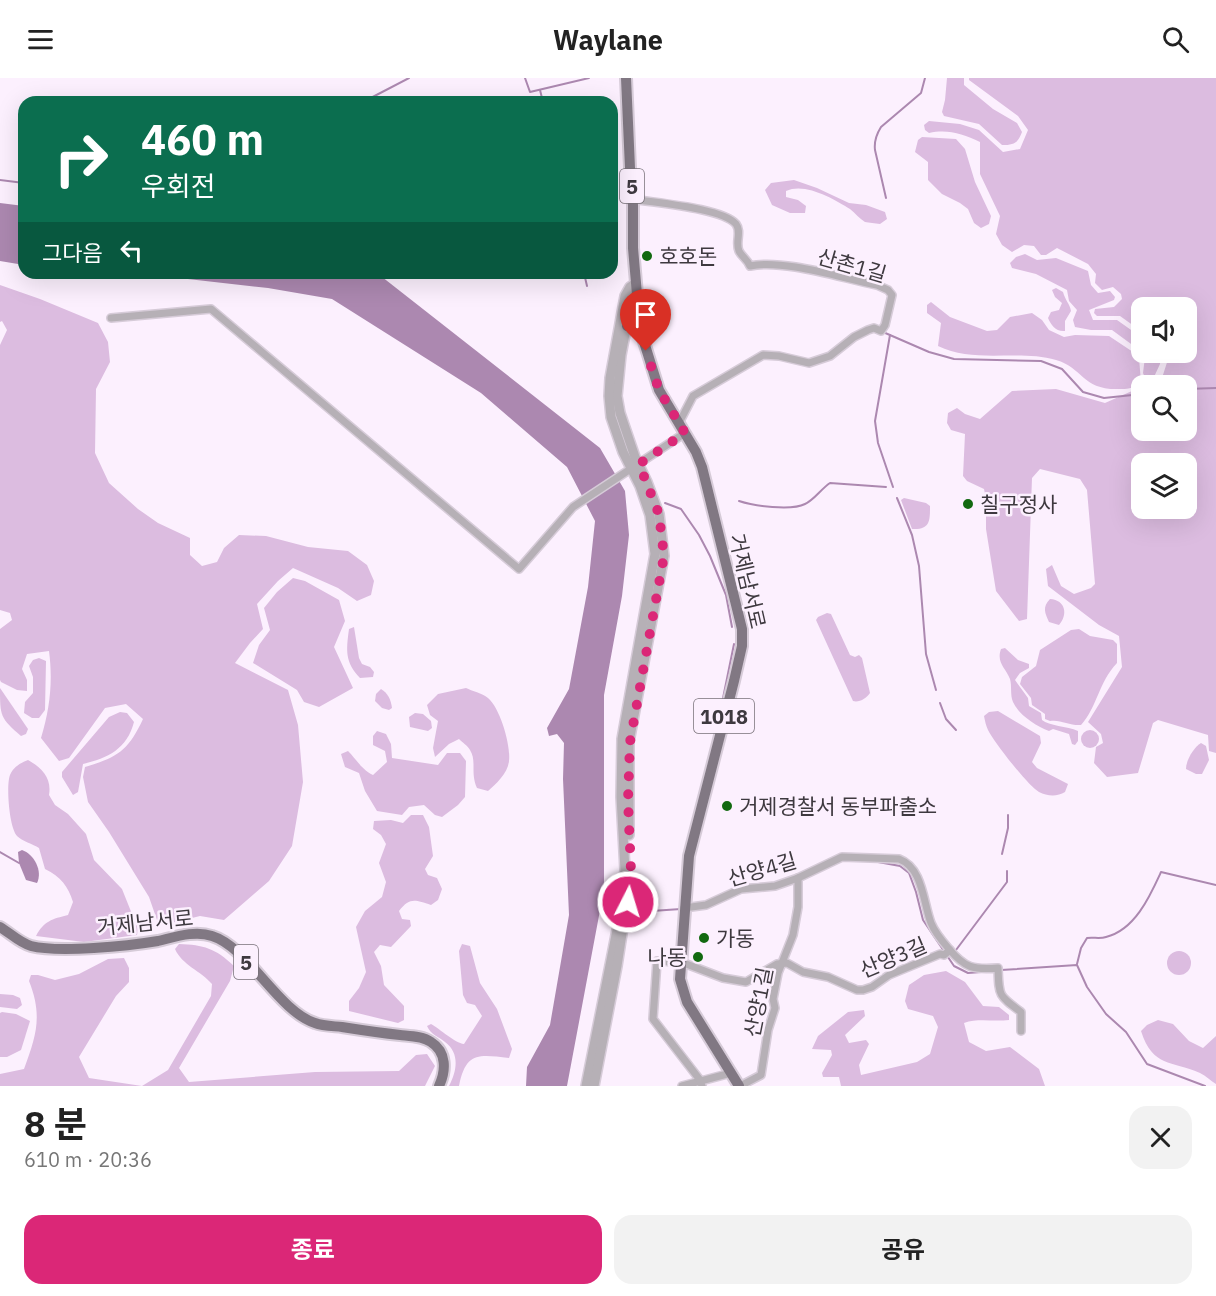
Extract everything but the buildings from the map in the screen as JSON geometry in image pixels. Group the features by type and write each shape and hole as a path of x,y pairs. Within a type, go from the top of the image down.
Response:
{"main road":[{"name":"거제남서로","path":"626,78 633,199 633,290 640,329 659,390 696,452 702,467 742,629 742,646 689,856 680,979 687,1002 740,1086"},
{"path":"627,326 635,322 640,329"},
{"name":"거제남서로","path":"0,927 29,945 42,948 101,947 137,944 183,935 210,935 237,953 298,1014 315,1023 430,1041 441,1052 444,1061 439,1086"}],"street":[{"name":"산촌1길","path":"633,199 716,213 735,222 739,229 737,240 740,252 746,257 750,266 759,264 803,268 877,285 888,290 892,295 885,326 881,331 874,328 867,330 854,337 830,357 809,363 763,355 693,396 682,428"},
{"path":"594,1086 628,902 631,871 628,800 630,742 664,556 659,514 631,469 617,396 619,366 633,290"},
{"path":"586,1086 619,920 625,870 621,797 622,739 655,554 650,515 611,417 609,396 614,356 633,290"},
{"path":"111,318 211,309 519,569 573,507 631,469 682,428"},
{"name":"산양4길","path":"684,909 706,905 741,889 775,886 842,857 899,859 907,862 916,874 936,933 947,952 968,967 998,968 999,993 1004,1000 1021,1012 1021,1031"},
{"name":"산양1길","path":"740,1086 761,1075 768,1030 775,1008 773,999 778,973 793,935 798,907 798,878"},
{"name":"산양3길","path":"782,962 803,972 828,977 857,990 863,990 872,987 889,975 947,952"},
{"path":"701,1083 653,1019 657,961 681,962 723,978 746,982 782,962"},
{"path":"682,1086 701,1083 731,1073"}],"shaded area":[{"path":"947,78 964,78 964,85 993,109 1017,123 1022,132 1019,139 1013,144 1002,145 979,124 944,116 942,112"},
{"path":"969,78 1216,78 1216,753 1209,751 1208,735 1158,720 1153,723 1138,773 1107,777 1094,763 1096,747 1103,743 1101,734 1088,722 1122,667 1119,636 1099,625 1048,586 1046,569 1052,565 1061,586 1074,594 1091,588 1095,584 1087,490 1080,479 1040,469 1032,478 1027,619 1019,621 996,591 986,529 984,489 967,481 963,476 965,434 951,430 947,423 948,413 957,408 965,414 980,419 1012,391 1056,389 1105,403 1131,391 1131,441 1197,441 1197,375 1163,375 1167,363 1197,363 1197,297 1131,297 1131,324 1120,316 1097,316 1094,313 1095,309 1114,307 1122,299 1121,294 1113,287 1102,290 1095,283 1096,274 1088,264 1057,248 1046,255 1041,255 1034,246 1024,245 1012,252 1002,245 996,234 1000,216 980,174 980,142 955,133 929,133 925,130 924,125 929,121 960,124 979,130 1003,152 1020,149 1028,130 1018,116"},
{"path":"922,137 956,139 965,149 975,182 991,216 989,224 981,228 974,223 968,209 942,194 928,180 928,162 915,152 918,140"},
{"path":"794,180 849,203 866,205 885,212 887,219 880,224 865,222 836,201 819,193 802,189 786,191 786,197 798,200 806,206 805,213 790,213 772,205 765,190 771,183"},
{"path":"0,203 18,205 18,264 0,261"},
{"path":"1025,254 1037,260 1056,258 1088,271 1091,285 1098,293 1110,291 1115,297 1114,300 1089,310 1093,320 1117,320 1131,330 1131,344 1112,330 1075,327 1073,320 1077,310 1069,301 1067,290 1036,274 1012,268 1010,263 1016,257"},
{"path":"188,279 385,279 600,448 625,491 629,535 622,596 604,695 604,889 567,1086 526,1086 527,1067 550,1025 569,915 563,779 564,743 557,734 549,736 547,728 569,689 588,587 595,521 567,467 481,393 332,299 268,288"},
{"path":"0,285 98,323 108,342 110,362 96,389 95,453 109,483 138,509 158,523 190,538 190,555 202,566 217,562 224,548 239,535 266,536 308,547 348,551 367,565 374,581 371,595 357,601 338,588 293,568 257,604 263,629 235,663 288,690 298,725 303,782 292,846 269,881 224,920 200,916 168,924 157,920 149,897 88,802 83,777 85,767 106,760 121,751 132,739 143,719 126,704 105,708 69,758 59,761 41,738 50,695 49,651 27,654 22,669 27,680 27,691 17,690 0,680 0,629 12,620 10,613 0,610 0,345 7,330 2,321 0,322"},
{"path":"1056,288 1063,292 1070,306 1071,311 1065,321 1065,331 1054,327 1048,318 1051,312 1059,310 1062,303 1055,297 1052,290"},
{"path":"931,302 950,317 987,331 997,330 1010,317 1032,313 1042,320 1049,330 1064,337 1109,336 1131,351 1131,363 1139,363 1140,375 1131,375 1131,388 1108,389 1091,383 1072,368 1056,360 952,351 938,346 941,323 927,313 927,305"},
{"path":"1144,363 1160,363 1155,375 1144,375"},
{"path":"904,498 930,506 926,526 912,529 901,500"},
{"path":"293,578 305,581 339,600 345,621 334,647 353,688 319,707 304,702 297,690 253,663 259,645 270,630 264,608"},
{"path":"1050,599 1059,602 1064,609 1064,617 1059,625 1049,622 1046,616 1045,607"},
{"path":"827,613 831,614 850,655 855,657 859,655 862,658 870,693 860,701 853,701 816,620"},
{"path":"354,627 359,658 362,664 370,667 374,672 373,677 360,678 349,661 347,650 349,629"},
{"path":"1079,629 1090,636 1113,640 1117,644 1117,663 1106,678 1087,718 1081,725 1050,721 1045,719 1045,714 1032,705 1031,698 1020,684 1022,677 1036,666 1040,650 1071,630"},
{"path":"1005,648 1018,660 1029,664 1029,668 1020,673 1015,680 1028,698 1029,706 1041,713 1042,720 1045,722 1078,731 1078,741 1075,745 1072,744 1069,734 1053,729 1049,731 1039,726 1028,720 1016,707 1012,699 1010,679 1000,658 1001,649"},
{"path":"39,658 46,661 45,710 39,718 32,718 24,713 25,702 33,693 33,677 29,666 33,660"},
{"path":"0,688 28,729 26,734 21,736 5,720 0,705"},
{"path":"466,688 486,696 492,703 497,710 506,737 508,765 501,778 488,791 477,788 472,754 459,739 449,744 435,757 433,748 438,721 430,715 427,705 438,694"},
{"path":"381,689 390,700 392,708 389,710 382,708 375,701 376,694"},
{"path":"998,711 1040,736 1041,743 1032,762 1037,768 1068,784 1065,792 1049,795 1039,792 1020,773 991,736 987,727 984,716 989,712"},
{"path":"120,712 127,713 134,722 127,739 115,751 101,759 83,764 78,792 73,795 62,777 62,772 109,717"},
{"path":"415,713 423,714 431,721 432,728 428,731 410,727 409,717"},
{"path":"1090,730 1096,733 1099,739 1096,745 1090,748 1084,745 1081,739 1084,733"},
{"path":"377,731 386,734 391,744 392,758 438,765 447,753 460,753 466,761 465,797 442,817 435,815 424,805 409,807 402,815 377,811 365,791 359,773 345,767 341,754 348,751 362,767 373,775 387,762 385,751 373,745 373,736"},
{"path":"1201,743 1206,746 1209,760 1202,774 1196,774 1186,769 1186,765 1191,754"},
{"path":"28,760 45,774 49,783 49,795 55,805 68,814 86,834 94,860 122,889 138,929 137,935 84,942 36,936 49,921 68,915 73,902 63,882 45,869 39,848 17,836 14,831 8,796 9,780 16,767"},
{"path":"411,815 423,815 429,827 433,856 425,869 428,875 437,878 442,889 438,900 431,905 413,901 406,903 399,911 402,919 410,920 411,926 391,947 380,945 374,952 381,966 384,985 404,1006 404,1020 398,1023 349,1011 349,1001 359,988 366,972 356,927 365,911 382,897 386,882 379,863 386,844 381,835 373,829 374,821 391,820 403,823"},
{"path":"22,850 34,859 39,873 37,883 26,880 19,863 18,852"},
{"path":"179,944 209,949 234,966 230,981 179,1068 189,1082 315,1072 399,1071 416,1055 427,1054 435,1066 425,1086 142,1086 168,1070 211,996 212,984 178,955 175,949"},
{"path":"462,944 470,946 480,983 497,1009 512,1049 509,1058 482,1056 475,1058 466,1066 459,1086 449,1086 456,1062 453,1051 427,1026 431,1024 452,1039 464,1044 482,1016 475,1005 467,1003 463,995 459,951"},
{"path":"1179,951 1188,954 1191,963 1188,972 1179,975 1170,972 1167,963 1170,954"},
{"path":"124,958 129,968 129,982 116,996 79,1057 89,1078 142,1086 0,1086 0,1074 24,1069 35,1036 37,1016 29,981 31,975 55,980 79,974 108,959"},
{"path":"946,971 965,982 983,1006 999,1007 1009,1015 1009,1020 964,1023 969,1042 986,1051 1010,1047 1039,1069 1045,1086 841,1086 839,1077 823,1077 822,1073 832,1055 831,1050 812,1049 818,1036 848,1012 864,1010 865,1016 845,1035 849,1043 866,1040 869,1044 859,1065 861,1075 917,1062 930,1054 938,1027 933,1016 908,1009 905,1001 909,985 924,975"},
{"path":"0,994 20,998 22,1005 17,1009 0,1007"},
{"path":"0,1013 16,1014 30,1021 21,1050 7,1057 0,1057"},
{"path":"1158,1020 1173,1024 1189,1041 1203,1048 1216,1036 1216,1084 1200,1073 1164,1061 1151,1051 1141,1031"}],"waterway":[{"path":"374,96 409,78"},
{"path":"525,78 530,92 589,78"},
{"path":"886,198 875,150 877,136 881,127 921,93 925,78"},
{"path":"540,90 542,96"},
{"path":"0,180 18,182"},
{"path":"585,279 587,286"},
{"path":"883,332 929,352 954,359 1041,361 1062,369 1083,392 1104,398 1131,395"},
{"path":"890,335 875,421 878,443 893,487"},
{"path":"1197,389 1216,388"},
{"path":"739,501 754,505 791,507 808,502 830,483 886,487"},
{"path":"897,498 912,535 919,566 926,654 936,690"},
{"path":"665,503 681,509 699,535 726,595 732,627"},
{"path":"721,708 734,644"},
{"path":"940,703 946,719 956,730"},
{"path":"1002,854 1008,828 1008,815"},
{"path":"0,852 19,863"},
{"path":"878,862 900,866 909,873 923,920 954,966 968,973 995,971"},
{"path":"956,950 1007,882 1007,871"},
{"path":"1077,964 1081,948 1087,938 1104,938 1116,933 1133,920 1161,872 1216,885"},
{"path":"600,903 612,912"},
{"path":"637,912 681,909"},
{"path":"1001,970 1077,965 1087,987 1106,1014 1126,1032 1147,1064 1205,1086"}],"place":[{"name":"호호돈","path":"647,256"},
{"name":"칠구정사","path":"968,504"},
{"name":"거제경찰서 동부파출소","path":"727,806"},
{"name":"가동","path":"704,938"},
{"name":"나동","path":"698,957"}],"route":[{"path":"628,902 631,871 628,800 630,742 664,556 659,514 639,464 685,433 659,390 646,351"}]}
